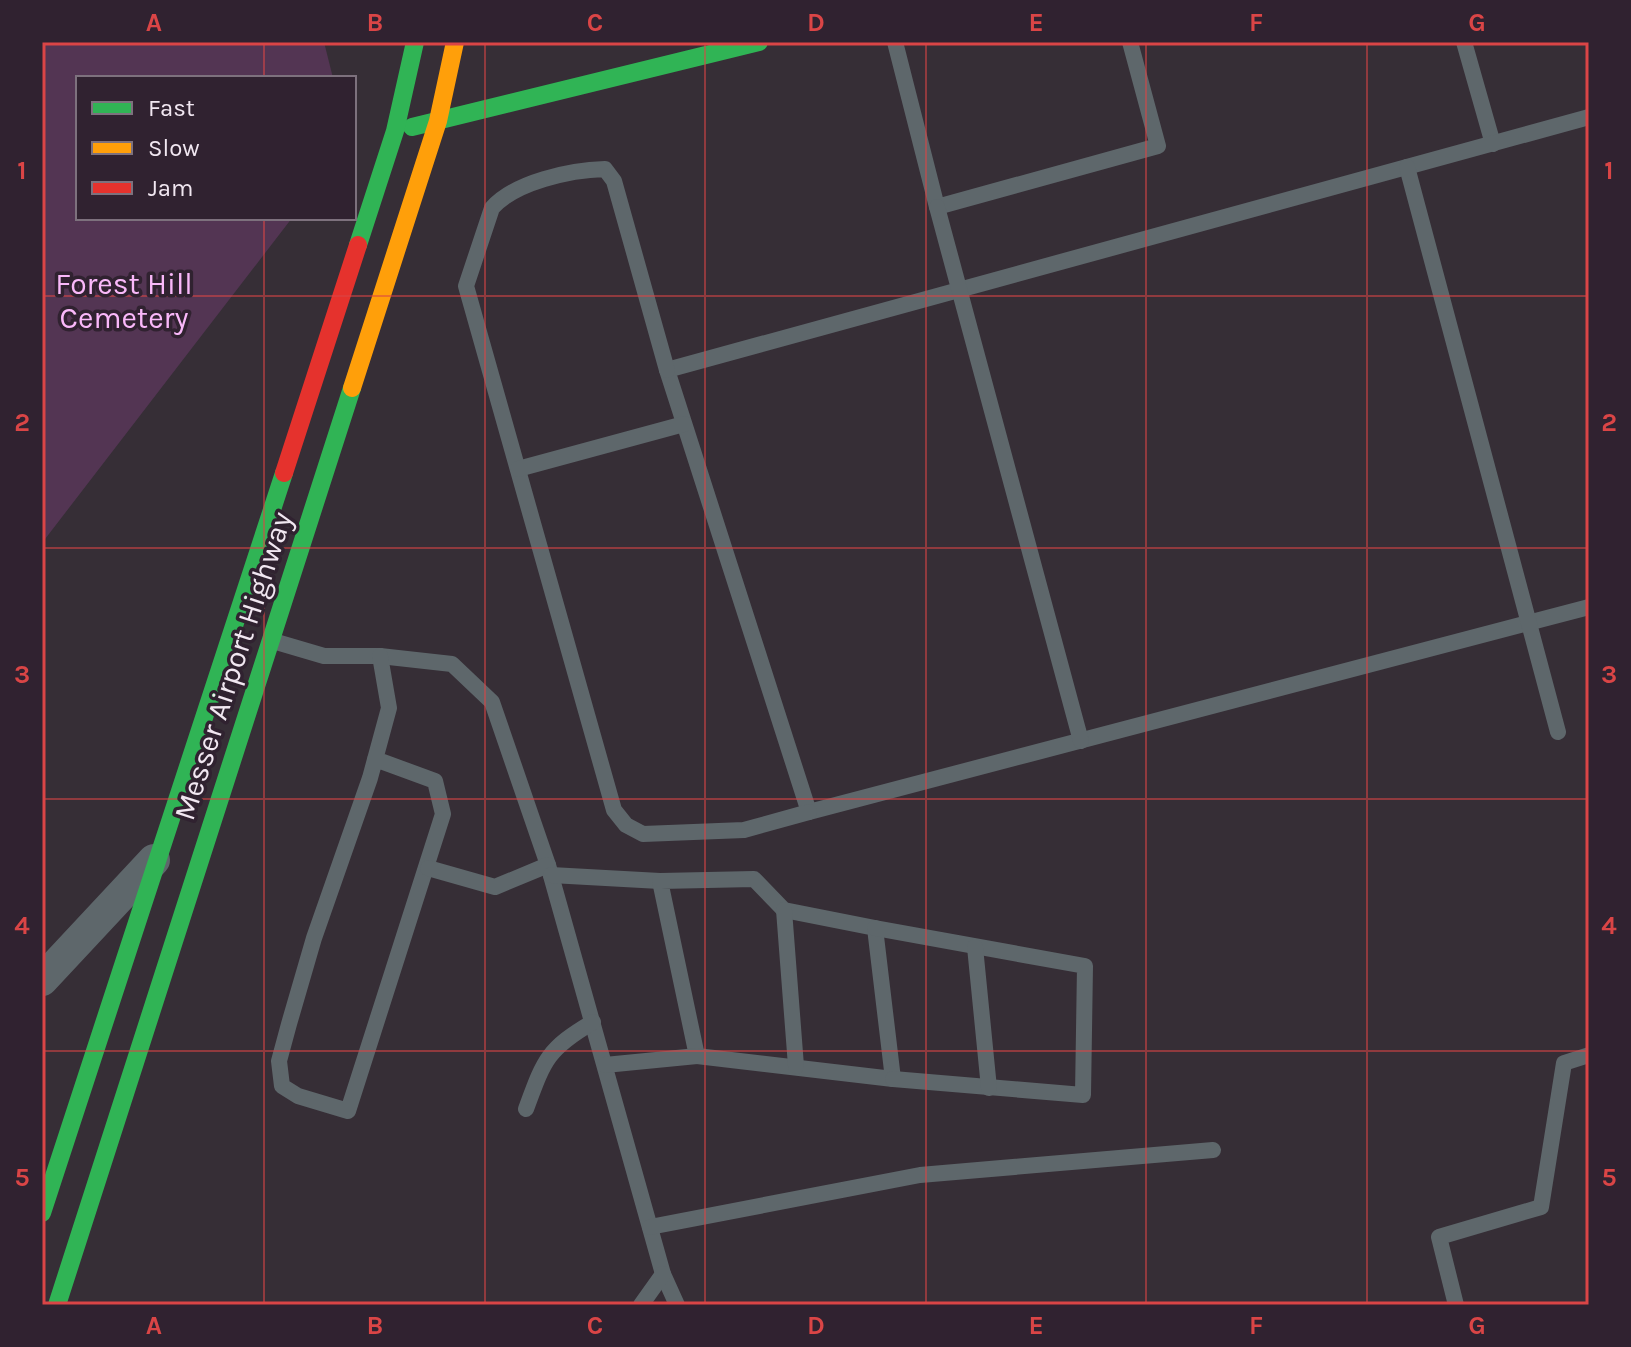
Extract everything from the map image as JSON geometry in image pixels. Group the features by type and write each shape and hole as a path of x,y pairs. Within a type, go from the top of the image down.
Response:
{"main road":[{"name":"Messer Airport Highway","path":"57,1305 395,131 415,42"},
{"name":"Messer Airport Highway","path":"42,1213 160,853 252,634 438,121 455,42"},
{"path":"395,131 759,42"}],"street":[{"path":"42,980 160,853"}],"lane":[{"path":"895,42 1081,741"},
{"path":"937,207 1158,146 1130,42"},
{"path":"1464,42 1493,144"},
{"path":"667,370 1589,117"},
{"path":"1407,167 1558,732"},
{"path":"809,812 667,370 614,181 605,169 588,169 514,190 492,208 466,286 614,810 626,825 643,834 744,830 1589,607"},
{"path":"518,469 684,424"},
{"path":"252,634 324,656 380,656 452,664 492,702 550,870 663,1274 677,1305"},
{"path":"375,759 435,781 443,814 348,1111 298,1096 282,1086 279,1061 314,938 375,759 389,708 380,656"},
{"path":"428,868 495,887 550,870 660,881 754,879 784,910 1085,966 1083,1095 893,1079 796,1066 746,1065 697,1056 605,1065"},
{"path":"660,881 697,1056"},
{"path":"784,910 796,1066"},
{"path":"875,928 893,1079"},
{"path":"975,947 989,1088"},
{"path":"526,1109 540,1070 557,1043 593,1022"},
{"path":"1456,1305 1439,1237 1541,1207 1564,1063 1589,1055"},
{"path":"650,1227 920,1175 1213,1150"},
{"path":"641,1305 663,1274"}],"green space":[{"name":"Forest Hill Cemetery","path":"42,42 324,42 332,76 76,76 76,220 290,220 42,543"}],"traffic: fast":[{"path":"358,245 395,131 415,42"},
{"path":"412,127 759,42"},
{"path":"57,1305 352,388"},
{"path":"42,1213 284,473"}],"traffic: slow":[{"path":"352,388 438,121 455,42"}],"traffic: jam":[{"path":"284,473 358,245"}]}
